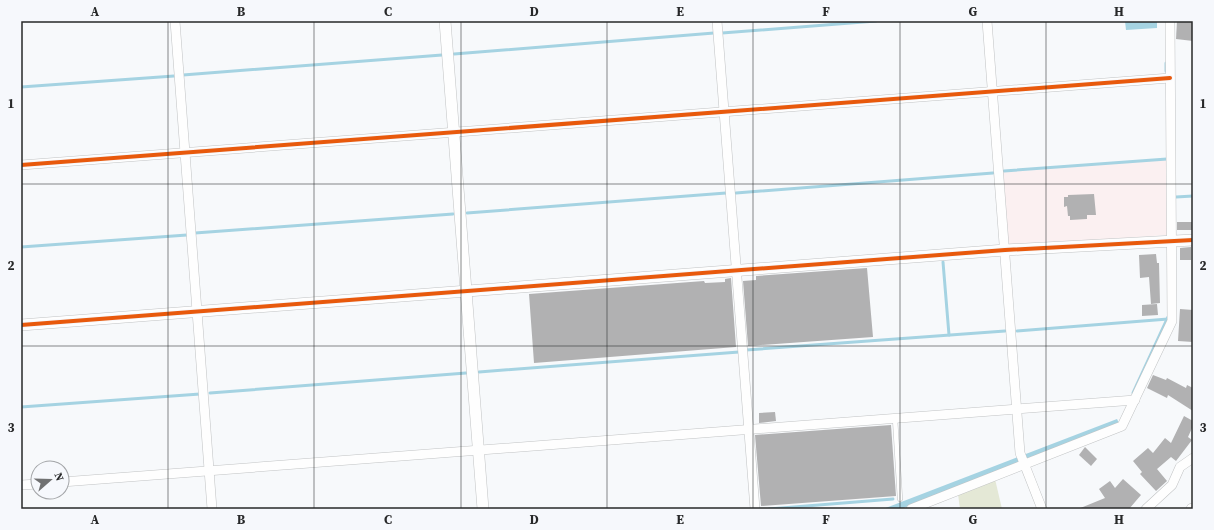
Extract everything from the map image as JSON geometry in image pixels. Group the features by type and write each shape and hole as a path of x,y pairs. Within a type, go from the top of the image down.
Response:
{"street":[{"path":"174,21 212,509"},
{"path":"445,21 483,509"},
{"path":"717,21 754,509"},
{"path":"987,21 1017,409 1023,460 1042,509"},
{"path":"911,509 1023,460 1122,426 1172,321 1169,240 1170,21"},
{"path":"21,165 1170,78"},
{"path":"21,325 1005,250 1169,240 1193,240"},
{"path":"70,481 1135,400"},
{"path":"1146,509 1172,485 1180,467 1193,458"}],"lane":[{"path":"895,418 900,499"}],"shaded area":[{"path":"1167,159 1167,235 1008,246 1002,172"}],"green space":[{"path":"995,479 1002,509 960,509 958,494"}],"water":[{"path":"1125,21 1157,21 1157,28 1126,30"},
{"path":"1117,419 1119,423 901,509 883,509"}],"building":[{"path":"1177,21 1193,22 1193,41 1176,39"},
{"path":"1094,194 1096,215 1087,215 1087,219 1070,220 1067,206 1064,207 1064,197 1068,197 1068,195"},
{"path":"1177,222 1193,222 1193,230 1177,230"},
{"path":"1191,247 1191,260 1180,260 1180,248"},
{"path":"1156,254 1157,263 1159,263 1160,303 1151,304 1149,277 1140,278 1139,255"},
{"path":"867,268 873,337 748,346 743,281 756,280 756,276"},
{"path":"731,278 736,347 534,363 529,294 704,281 705,283 725,282 725,279"},
{"path":"1157,304 1158,315 1142,316 1142,305"},
{"path":"1180,309 1193,310 1193,342 1178,341"},
{"path":"1153,375 1166,380 1167,378 1186,388 1187,385 1193,388 1193,411 1168,395 1167,398 1147,388"},
{"path":"775,412 776,421 759,423 759,413"},
{"path":"1184,416 1193,421 1193,426 1188,437 1192,440 1176,461 1171,457 1157,469 1167,481 1156,491 1140,474 1142,472 1133,461 1148,448 1153,453 1165,438 1171,443"},
{"path":"891,425 896,496 761,506 755,435"},
{"path":"1085,447 1097,459 1091,466 1079,455"},
{"path":"1123,479 1141,495 1129,509 1078,509 1105,498 1099,489 1110,481 1115,488"}],"waterway":[{"path":"722,33 876,21"},
{"path":"454,54 714,33"},
{"path":"183,75 442,55"},
{"path":"1166,63 1166,71"},
{"path":"21,87 174,76"},
{"path":"1004,171 1167,159"},
{"path":"736,193 993,173"},
{"path":"467,213 726,193"},
{"path":"1176,197 1193,196"},
{"path":"195,233 453,214"},
{"path":"21,247 187,235"},
{"path":"943,262 949,335"},
{"path":"1133,393 1168,317"},
{"path":"1017,331 1168,319"},
{"path":"746,350 1005,331"},
{"path":"479,372 739,352"},
{"path":"210,393 466,373"},
{"path":"21,407 200,394"},
{"path":"769,509 893,499"}],"cycle path":[{"path":"21,165 1170,78"},
{"path":"21,325 1005,250 1193,240"}]}
